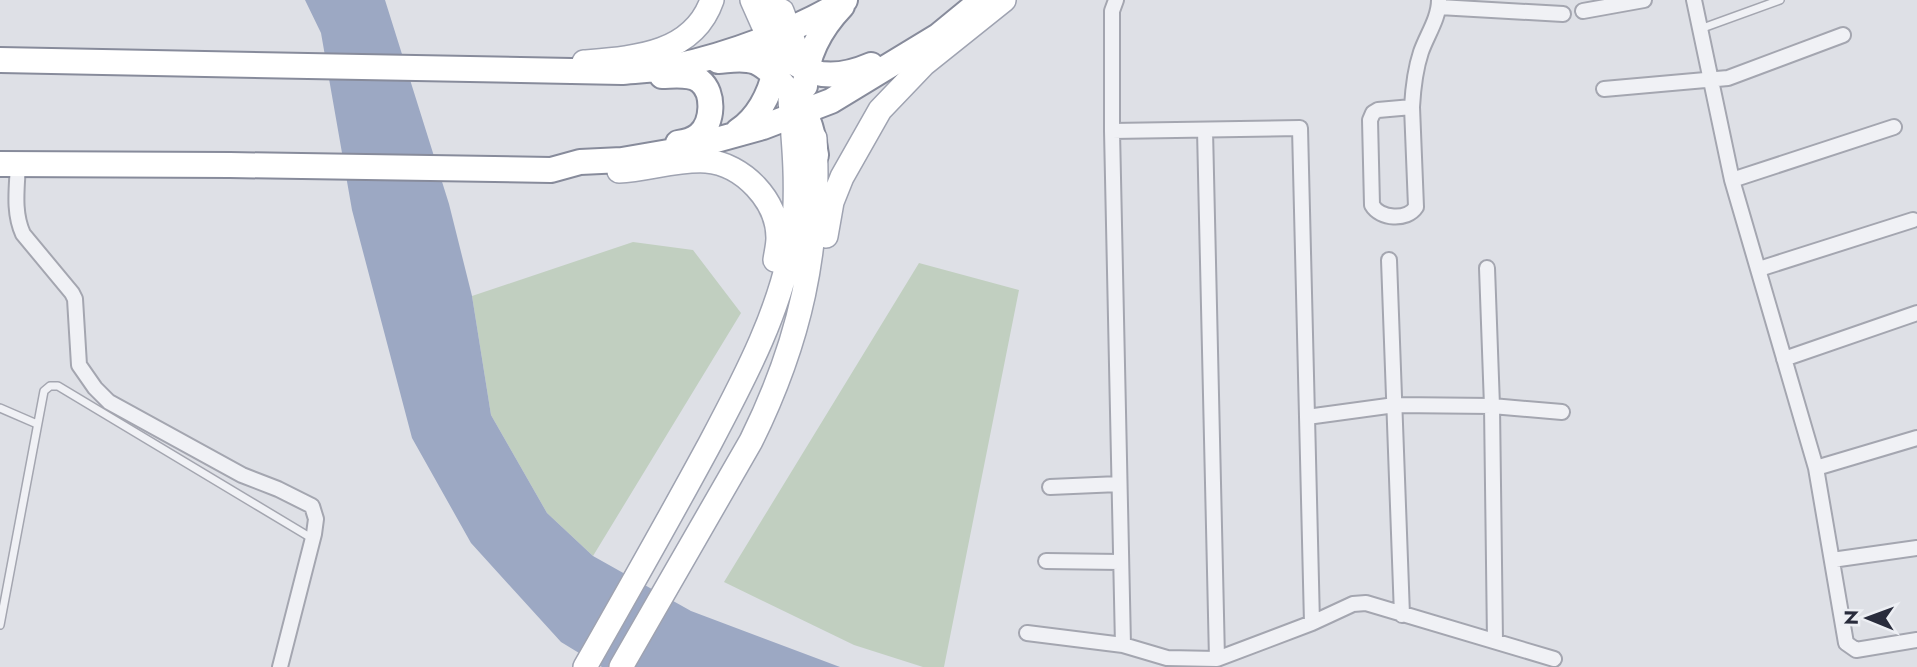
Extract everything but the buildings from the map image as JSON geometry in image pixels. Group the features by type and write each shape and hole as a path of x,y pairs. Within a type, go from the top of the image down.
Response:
{"highway":[{"path":"769,0 774,11 787,74 809,121 816,155"},
{"path":"727,139 787,74 813,19 846,0"},
{"path":"806,70 819,38 846,0"},
{"path":"9,164 551,170 580,162 612,161 680,150 727,139 757,116 771,89 787,74 790,61 820,75 844,75 870,66 928,33 967,0"},
{"path":"530,70 570,82 612,83 661,76 738,58 787,74 831,101 938,36 982,0"},
{"path":"0,60 530,70 558,73 622,72 675,66 787,74 806,70"},
{"path":"612,161 636,151 686,142 699,135 709,119 708,92 700,81 692,77 661,76"}],"main road":[{"path":"530,70 557,64 620,59 664,50 683,40 697,25 712,0"},
{"path":"752,0 787,74"},
{"path":"585,667 663,532 716,431 767,326 781,281 793,234 795,193 787,74 778,0"},
{"path":"621,667 705,522 792,357 815,297 822,270 826,228 832,202 867,131 892,96 923,64 1003,0"},
{"path":"770,403 804,300 811,265 815,224 816,155"},
{"path":"551,170 624,171 706,161 726,166 744,176 770,205 778,237 774,274 766,302 756,331 718,403 693,474"}],"street":[{"path":"1116,0 1112,11 1112,131 1123,645"},
{"path":"1583,11 1644,0"},
{"path":"1694,0 1732,180 1816,468 1846,643 1850,647 1863,649 1917,640"},
{"path":"1412,107 1378,110 1370,120 1372,205 1382,215 1405,215 1416,207 1412,107 1415,78 1420,54 1439,4 1563,14"},
{"path":"1604,89 1728,78 1843,35"},
{"path":"1732,180 1894,127"},
{"path":"1112,131 1300,128 1312,623"},
{"path":"1205,130 1217,659"},
{"path":"9,164 19,224 75,299 79,365 95,388 109,402 230,468 312,506 316,519 313,539 280,667"},
{"path":"1759,270 1913,220"},
{"path":"1389,260 1402,615"},
{"path":"1487,268 1495,641"},
{"path":"1784,359 1917,313"},
{"path":"1307,417 1395,405 1492,406 1562,412"},
{"path":"1816,468 1917,439"},
{"path":"1050,487 1119,485"},
{"path":"1832,560 1917,548"},
{"path":"1046,561 1120,562"},
{"path":"1027,633 1123,645 1167,658 1217,659 1312,623 1353,604 1366,603 1554,659"}],"lane":[{"path":"1700,29 1780,0"},
{"path":"0,625 44,391 50,386 58,386 313,539"},
{"path":"0,408 37,425"}],"green space":[{"path":"633,242 693,250 741,313 593,556 547,513 491,415 472,296"},
{"path":"919,263 1019,290 944,667 923,667 854,645 724,582"}],"water":[{"path":"305,0 385,0 449,204 472,296 491,415 547,513 593,556 691,611 840,667 602,667 561,642 471,543 412,438 352,210 321,33"}]}
